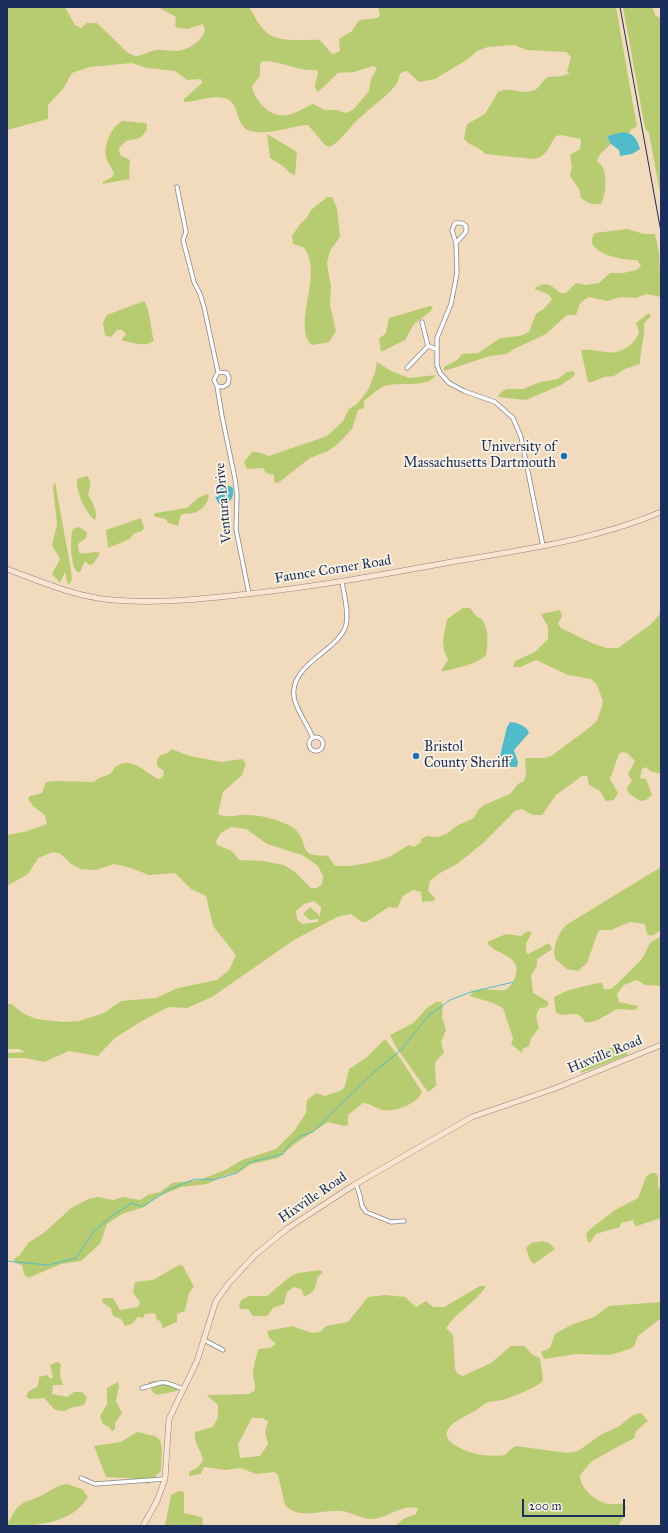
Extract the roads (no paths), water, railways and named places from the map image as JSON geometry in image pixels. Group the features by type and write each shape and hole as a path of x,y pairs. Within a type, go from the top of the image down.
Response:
{"street":[{"name":"Ventura Drive","path":"177,187 186,232 183,240 194,282 204,307 218,372 214,378 214,382 218,386 237,490 236,529 249,594"},
{"path":"456,242 466,232 466,226 462,223 455,224 452,228 453,238 456,242 458,267 451,304 439,333 436,349 438,370 445,380 458,389 495,402 507,411 517,424 521,437 543,546"},
{"path":"422,322 428,346"},
{"path":"428,346 436,349"},
{"path":"407,368 428,346"},
{"path":"218,372 227,373 230,379 226,386 218,386"},
{"name":"Faunce Corner Road","path":"7,569 70,593 112,600 168,600 249,594 342,582 543,546 606,533 661,512"},
{"path":"313,738 296,704 294,690 295,683 302,672 344,629 347,616 342,582"},
{"name":"Hixville Road","path":"143,1526 157,1501 165,1479 169,1419 204,1340 216,1301 229,1283 255,1255 288,1228 356,1184 472,1117 556,1088 661,1045"},
{"path":"356,1184 362,1206 366,1212 391,1222 404,1221"},
{"path":"204,1340 223,1350"},
{"path":"142,1388 165,1381 183,1389"},
{"path":"81,1478 95,1484 165,1479"}],"water":[{"path":"624,132 635,138 640,149 632,154 620,156 619,150 611,144 607,136"},
{"path":"230,486 233,488 233,496 231,500 225,504 219,504 216,497 217,491"},
{"path":"510,722 521,725 526,728 529,733 514,750 518,762 517,767 505,767 499,765 507,727"}],"waterway":[{"path":"7,1261 48,1265 76,1258 94,1231 112,1216 132,1203 142,1207 170,1189 195,1179 213,1180 237,1173 247,1163 283,1154 295,1140 303,1135 313,1132 374,1072 402,1049 427,1017 450,1000 471,992 514,982"}],"railway":[{"path":"620,7 661,232"}],"place":[{"name":"University of Massachusetts Dartmouth","path":"564,456"},
{"name":"Bristol County Sheriff","path":"416,756"}]}
